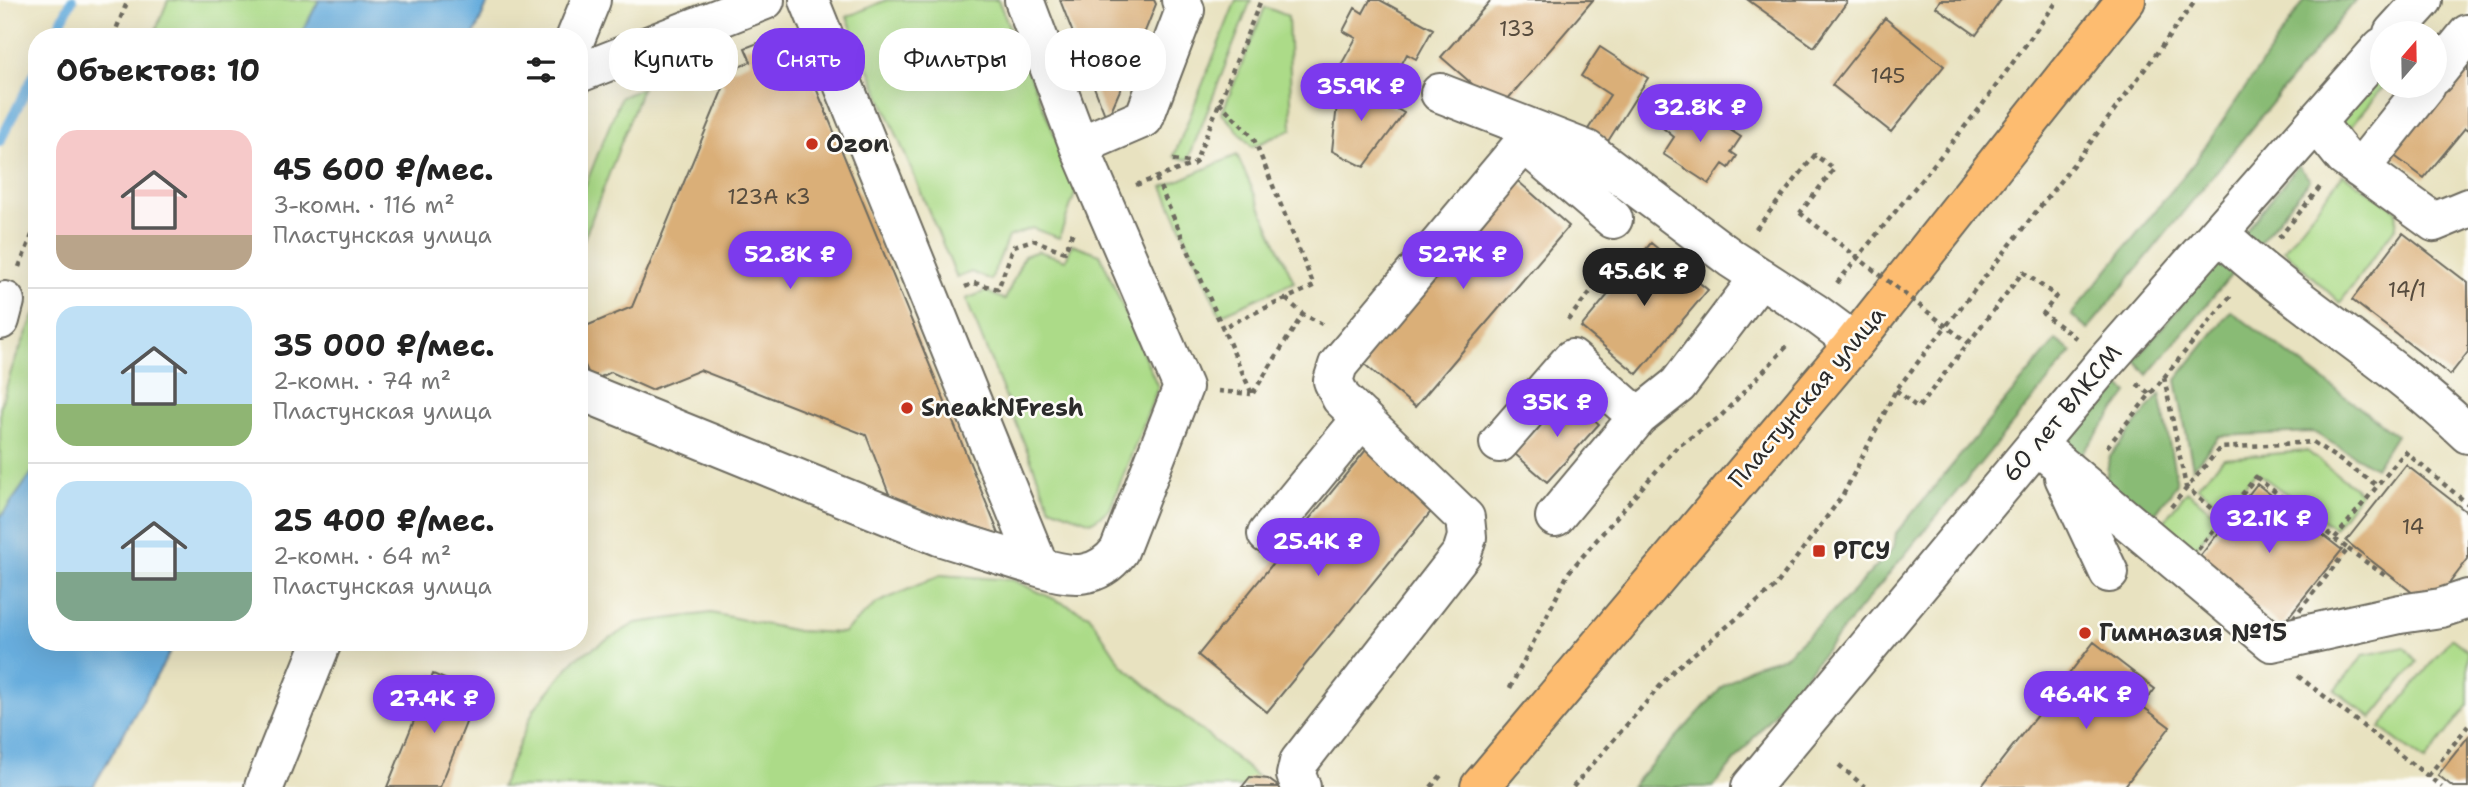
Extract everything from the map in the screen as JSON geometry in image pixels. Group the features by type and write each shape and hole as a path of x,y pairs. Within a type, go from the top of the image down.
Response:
{"main road":[{"name":"Пластунская улица","path":"1480,787 1854,342 2126,0"}],"street":[{"path":"580,28 591,0"},
{"path":"588,69 765,0"},
{"path":"809,0 1039,567"},
{"path":"588,394 939,536 1059,573 1078,575 1109,564 1119,551 1183,387 1091,174 1024,0"},
{"path":"1091,174 1144,118 1185,10 1181,0"},
{"path":"2404,21 2423,0"},
{"path":"2447,60 2468,34"},
{"name":"60 лет ВЛКСМ","path":"1751,787 2047,454 2219,233 2370,61"},
{"path":"1440,93 1587,150 1760,277 1854,342"},
{"path":"2360,169 2417,98"},
{"path":"2316,122 2344,158 2434,222 2468,208"},
{"path":"1301,787 1296,775 1299,762 1462,553 1467,537 1465,518 1341,398 1333,381 1338,365 1524,143 1613,219"},
{"path":"2219,233 2255,267 2437,404 2468,434"},
{"path":"1555,517 1638,417 1678,385 1760,277"},
{"path":"1499,443 1572,359 1638,417"},
{"path":"1267,534 1362,418"},
{"path":"2047,454 2272,642 2400,614 2441,608 2468,599"},
{"path":"2047,454 2109,573"},
{"path":"264,787 318,651"}],"path":[{"path":"117,28 128,0"},
{"path":"931,301 974,283 998,289 1014,246 1033,240 1065,252 1091,174 1156,178 1195,163 1261,0"},
{"path":"1834,287 1980,108 2058,0"},
{"path":"1573,787 1674,670 1774,588 1843,495 1896,390 2087,147 2196,0"},
{"path":"1219,102 1253,137 1314,286 1222,328"},
{"path":"1779,200 1815,155 1834,169 1800,213 1968,343"},
{"path":"1173,160 1195,163"},
{"path":"1156,178 1252,394 1303,314"},
{"path":"1572,359 1561,342 1562,328 1607,271 1619,240 1613,219"},
{"path":"1896,390 1918,408 2023,272 2056,296 2043,314 2081,342"},
{"path":"1507,696 1569,572 1677,447 1720,417 1793,340"},
{"path":"2164,377 2186,487 2225,520"},
{"path":"2130,380 2150,394"},
{"path":"2146,538 2220,448 2312,442 2378,486"},
{"path":"2335,538 2405,452 2468,504"},
{"path":"2256,477 2348,549 2280,635 2188,562 2225,520 2256,477"},
{"path":"2296,675 2442,787"},
{"path":"2428,776 2468,726"},
{"path":"1839,765 1865,787"},
{"path":"1431,787 1448,767"}],"green space":[{"path":"168,0 319,0 305,28 157,28"},
{"path":"886,0 998,0 1010,28 879,28 879,91 1031,91 1031,79 1077,188 1059,238 1032,228 1008,237 991,280 971,272 957,278 865,60 865,28 852,28 847,17"},
{"path":"1236,0 1251,0 1188,160 1174,156"},
{"path":"2305,0 2356,0 2088,329 2071,315 2194,163"},
{"path":"1265,7 1288,16 1292,129 1252,147 1222,113"},
{"path":"2370,78 2370,98 2374,98 2344,135 2337,116"},
{"path":"641,91 588,229 588,179 621,97"},
{"path":"1237,155 1294,282 1220,315 1163,187"},
{"path":"2298,165 2310,180 2253,251 2240,239"},
{"path":"2343,174 2397,210 2396,226 2340,303 2284,250"},
{"path":"1072,244 1100,254 1158,387 1110,509 1091,522 1050,507 966,299 986,291 1005,300 1024,256 1038,251 1066,260"},
{"path":"2222,256 2237,268 2148,375 2135,360"},
{"path":"2231,311 2396,435 2375,468 2313,432 2219,436 2193,468 2176,380"},
{"path":"28,330 28,479 0,518 0,408 13,365"},
{"path":"2056,340 2072,352 1713,787 1631,787 1723,686 1755,665 1784,657 1843,602 1894,547 1896,533"},
{"path":"2110,378 2128,393 2079,458 2059,444"},
{"path":"2160,394 2177,484 2147,524 2105,488 2109,458"},
{"path":"2307,451 2361,493 2334,528 2256,472 2225,508 2197,486 2224,458"},
{"path":"2187,491 2220,518 2185,560 2152,537"},
{"path":"941,575 1013,580 1089,615 1122,665 1270,787 501,787 534,709 576,658 636,623 711,613 797,631 843,633 877,603"},
{"path":"2451,638 2468,651 2468,705 2425,761 2380,728"},
{"path":"2405,647 2417,662 2372,718 2335,690 2364,655"}],"water":[{"path":"319,0 489,0 477,28 305,28"},
{"path":"28,479 28,651 171,651 93,787 0,787 0,518"}],"building":[{"path":"1060,0 1154,0 1156,4 1146,28 1071,28"},
{"path":"1370,0 1380,0 1433,29 1416,59 1407,54 1384,97 1337,72 1356,38 1343,31 1355,8 1363,13"},
{"path":"1491,0 1593,0 1500,108 1441,57"},
{"path":"1748,0 1844,0 1847,2 1814,47"},
{"path":"1940,0 2001,0 1976,35 1936,7"},
{"path":"1885,18 1944,66 1891,132 1832,85"},
{"path":"752,45 752,91 817,91 999,534 959,521 941,530 932,512 891,499 866,435 700,370 651,390 611,372 592,381 588,372 588,325 632,307 722,91 738,91 738,67 751,62 745,48"},
{"path":"1600,47 1648,78 1605,146 1585,134 1610,95 1581,76"},
{"path":"2468,59 2468,130 2465,128 2424,178 2392,154 2437,98 2447,98 2447,85"},
{"path":"1340,77 1404,113 1364,167 1332,151"},
{"path":"1096,91 1120,91 1107,120"},
{"path":"1694,107 1741,137 1731,152 1737,156 1729,168 1723,164 1709,184 1663,154 1674,137 1663,128 1674,111 1687,119"},
{"path":"1511,175 1569,226 1415,407 1356,357"},
{"path":"2403,233 2468,283 2468,352 2450,375 2352,300"},
{"path":"1651,243 1708,290 1637,374 1581,327"},
{"path":"1567,396 1599,424 1547,482 1515,454"},
{"path":"1370,445 1439,502 1267,712 1198,655"},
{"path":"2406,465 2468,513 2468,559 2431,607 2346,541"},
{"path":"2257,484 2342,550 2281,626 2197,560"},
{"path":"2094,642 2155,689 2142,706 2170,727 2124,787 1981,787"},
{"path":"433,674 478,693 440,787 387,787"},
{"path":"2468,737 2468,787 2453,787 2438,775"},
{"path":"1250,777 1268,779 1279,787 1242,787"}],"waterway":[{"path":"58,28 72,0"},
{"path":"0,141 28,87"}],"place":[{"name":"Ozon","path":"812,144"},
{"name":"SneakNFresh","path":"907,408"},
{"name":"РГСУ","path":"1819,551"},
{"name":"Гимназия №15","path":"2085,633"}]}
